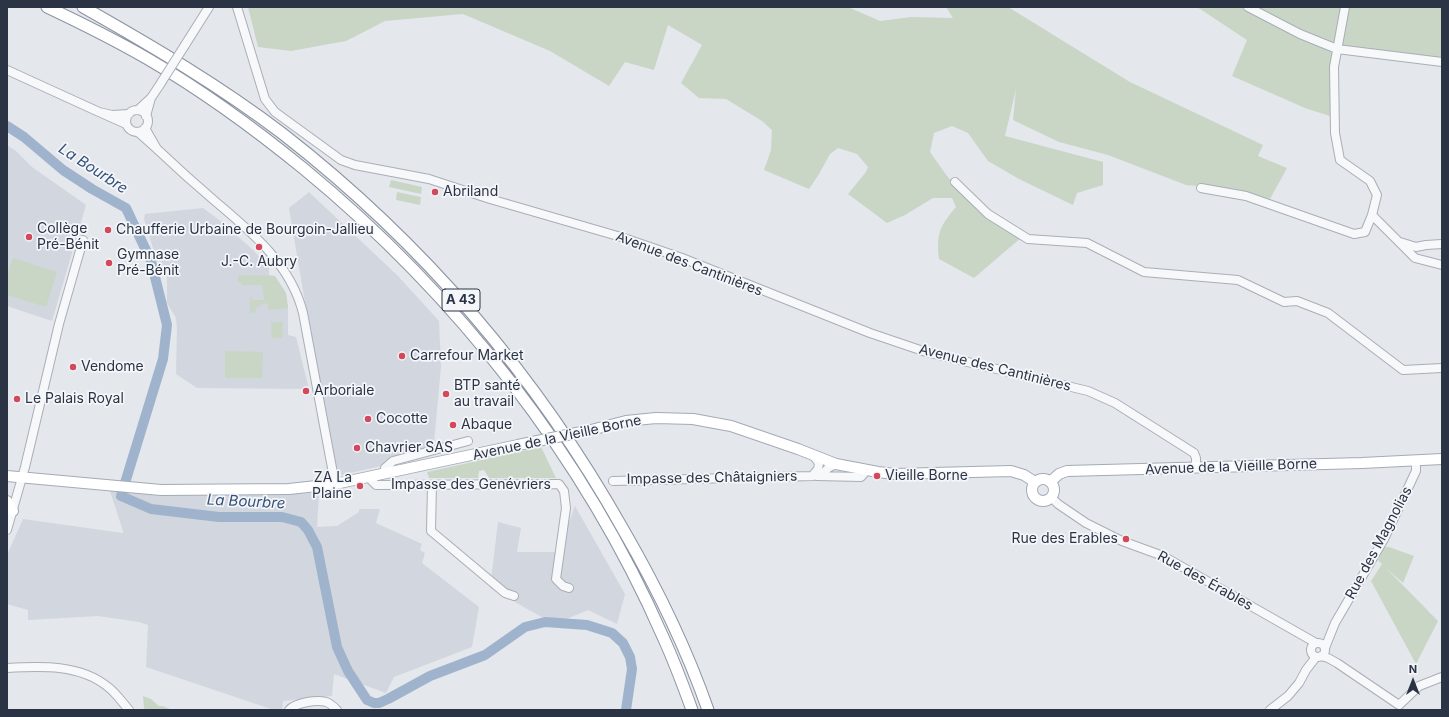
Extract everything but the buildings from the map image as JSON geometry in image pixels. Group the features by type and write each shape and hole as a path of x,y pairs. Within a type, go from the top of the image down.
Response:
{"highway":[{"name":"A 43","path":"48,7 149,59 216,102 274,145 328,189 386,242 438,295 490,354 540,422 591,498 628,566 663,637 692,710"},
{"name":"A 43","path":"83,7 153,46 211,83 283,134 338,179 398,233 449,286 502,348 548,409 602,490 642,561 678,632 708,710"}],"main road":[{"name":"Avenue de la Vieille Borne","path":"7,476 161,490 289,489 335,484 368,478 591,430 626,421 656,418 693,419 731,426 836,464 867,470 895,474 1011,471 1024,475 1035,482 1042,479 1050,482 1059,474 1067,471 1442,459"},
{"path":"1035,482 1032,490 1036,498 1045,500 1051,497 1053,491 1050,482"},
{"path":"7,501 13,511"}],"street":[{"path":"99,112 112,115 128,114 138,110 151,98 209,7"},
{"name":"Avenue des Cantinières","path":"238,7 265,99 275,112 340,160 355,165 429,179 490,199 621,237 682,258 870,333 926,352 1088,391 1114,403 1194,453 1196,458 1196,467"},
{"path":"1248,7 1300,34 1338,49 1442,62"},
{"path":"1201,188 1246,196 1354,234 1365,232 1372,215 1376,195 1370,181 1340,160 1335,133 1334,67 1345,7"},
{"path":"7,70 126,124 129,129 138,132 260,240 273,255 293,286 299,299 306,328 335,484"},
{"path":"146,116 151,98"},
{"path":"138,110 146,116 148,122 145,128 138,132"},
{"path":"126,124 128,114"},
{"path":"145,128 156,149"},
{"path":"955,182 988,214 1028,238 1087,243 1144,272 1238,280 1284,302 1297,301 1328,313 1403,370 1442,368"},
{"path":"1372,215 1415,258 1442,265"},
{"path":"7,530 22,477 59,324 83,240"},
{"path":"1398,241 1416,248 1426,245 1442,244"},
{"path":"384,474 384,468 392,461 468,440"},
{"name":"Impasse des Châtaigniers","path":"812,476 818,470 819,463 813,455"},
{"name":"Rue des Magnolias","path":"1318,650 1384,539 1416,471 1416,461"},
{"name":"Impasse des Châtaigniers","path":"612,480 812,476 823,474 828,468 836,464"},
{"path":"812,476 861,477 867,470"},
{"name":"Impasse des Genévriers","path":"368,478 376,485 558,484 564,491 566,508 556,579 563,586 569,588"},
{"path":"432,485 431,531 505,593 514,596"},
{"name":"Rue des Érables","path":"1051,497 1058,504 1086,523 1122,541 1163,556 1297,632 1318,650 1399,705 1419,686 1442,677"},
{"path":"1270,710 1288,696 1299,684 1318,650"},
{"path":"7,668 52,667 69,669 83,673 108,686 129,710"},
{"path":"289,710 295,704 326,702 337,710"}],"shaded area":[{"path":"7,145 16,151 32,167 86,205 52,321 7,306"},
{"path":"309,192 398,276 439,321 441,366 433,454 342,475 337,471 319,385 289,208"},
{"path":"203,208 223,223 253,250 269,267 269,275 275,276 286,293 288,307 288,335 296,337 309,389 197,388 176,374 176,318 167,303 167,278 153,248 144,219 145,214"},
{"path":"110,491 163,496 319,493 317,527 337,526 359,512 359,509 380,509 376,523 422,544 420,550 425,553 422,563 479,607 472,647 394,677 386,693 334,674 332,696 283,701 282,710 274,710 146,667 148,625 139,622 98,616 28,620 28,610 7,604 7,555 23,519 123,533"},
{"path":"575,506 625,594 617,624 588,610 559,622 547,620 490,588 498,522 521,528 517,552 558,552"}],"green space":[{"path":"248,7 848,7 880,21 911,17 953,18 946,7 1008,7 1130,82 1263,145 1258,156 1287,168 1270,199 1236,189 1186,185 1108,155 1059,142 1013,120 1016,89 1005,136 1103,162 1103,185 1077,193 1073,205 1019,179 988,161 968,133 952,126 934,133 930,152 947,176 978,209 1022,237 974,278 939,259 938,243 940,230 946,219 956,207 952,198 933,198 905,215 887,223 848,194 866,172 868,167 857,154 838,148 830,154 809,189 764,170 771,150 772,130 762,121 726,99 699,98 681,83 702,45 668,25 654,70 625,62 609,86 550,51 463,14 385,21 346,41 291,51 258,47"},
{"path":"1197,7 1442,7 1442,61 1345,49 1336,60 1336,118 1305,108 1232,76 1247,40"},
{"path":"391,180 422,187 421,194 389,187"},
{"path":"397,192 421,197 420,205 396,200"},
{"path":"13,258 57,272 46,307 7,295 7,275"},
{"path":"238,275 275,276 286,293 288,308 269,310 266,303 255,308 256,312 250,313 250,297 252,297 252,300 264,300 262,285 242,285 242,282 238,282"},
{"path":"271,322 283,322 282,338 272,338"},
{"path":"225,351 263,352 262,378 225,378"},
{"path":"541,447 556,478 489,478 484,470 479,471 478,478 429,478 427,472"},
{"path":"1384,547 1389,547 1414,556 1403,583 1386,568 1438,621 1416,664 1371,581 1382,564 1378,560"},
{"path":"143,696 151,699 159,706 172,710 146,710 144,708"}],"waterway":[{"name":"La Bourbre","path":"7,126 24,137 63,170 92,189 126,208 151,261 167,325 163,359 121,496 151,509 219,517 282,517 301,522 308,530 317,547 337,647 348,671 367,700 374,703 379,703 388,699 430,676 485,655 525,627 545,622 587,625 612,633 623,643 630,657 632,669 626,710"}],"place":[{"name":"Abriland","path":"435,192"},
{"name":"Chaufferie Urbaine de Bourgoin-Jallieu","path":"108,230"},
{"name":"Collège Pré-Bénit","path":"29,237"},
{"name":"J.-C. Aubry","path":"259,247"},
{"name":"Gymnase Pré-Bénit","path":"109,263"},
{"name":"Carrefour Market","path":"402,356"},
{"name":"Vendome","path":"73,367"},
{"name":"Arboriale","path":"306,391"},
{"name":"BTP santé au travail","path":"446,394"},
{"name":"Le Palais Royal","path":"17,399"},
{"name":"Cocotte","path":"368,419"},
{"name":"Abaque","path":"453,425"},
{"name":"Chavrier SAS","path":"357,448"},
{"name":"Vieille Borne","path":"877,476"},
{"name":"ZA La Plaine","path":"360,486"},
{"name":"Rue des Erables","path":"1126,539"}]}
